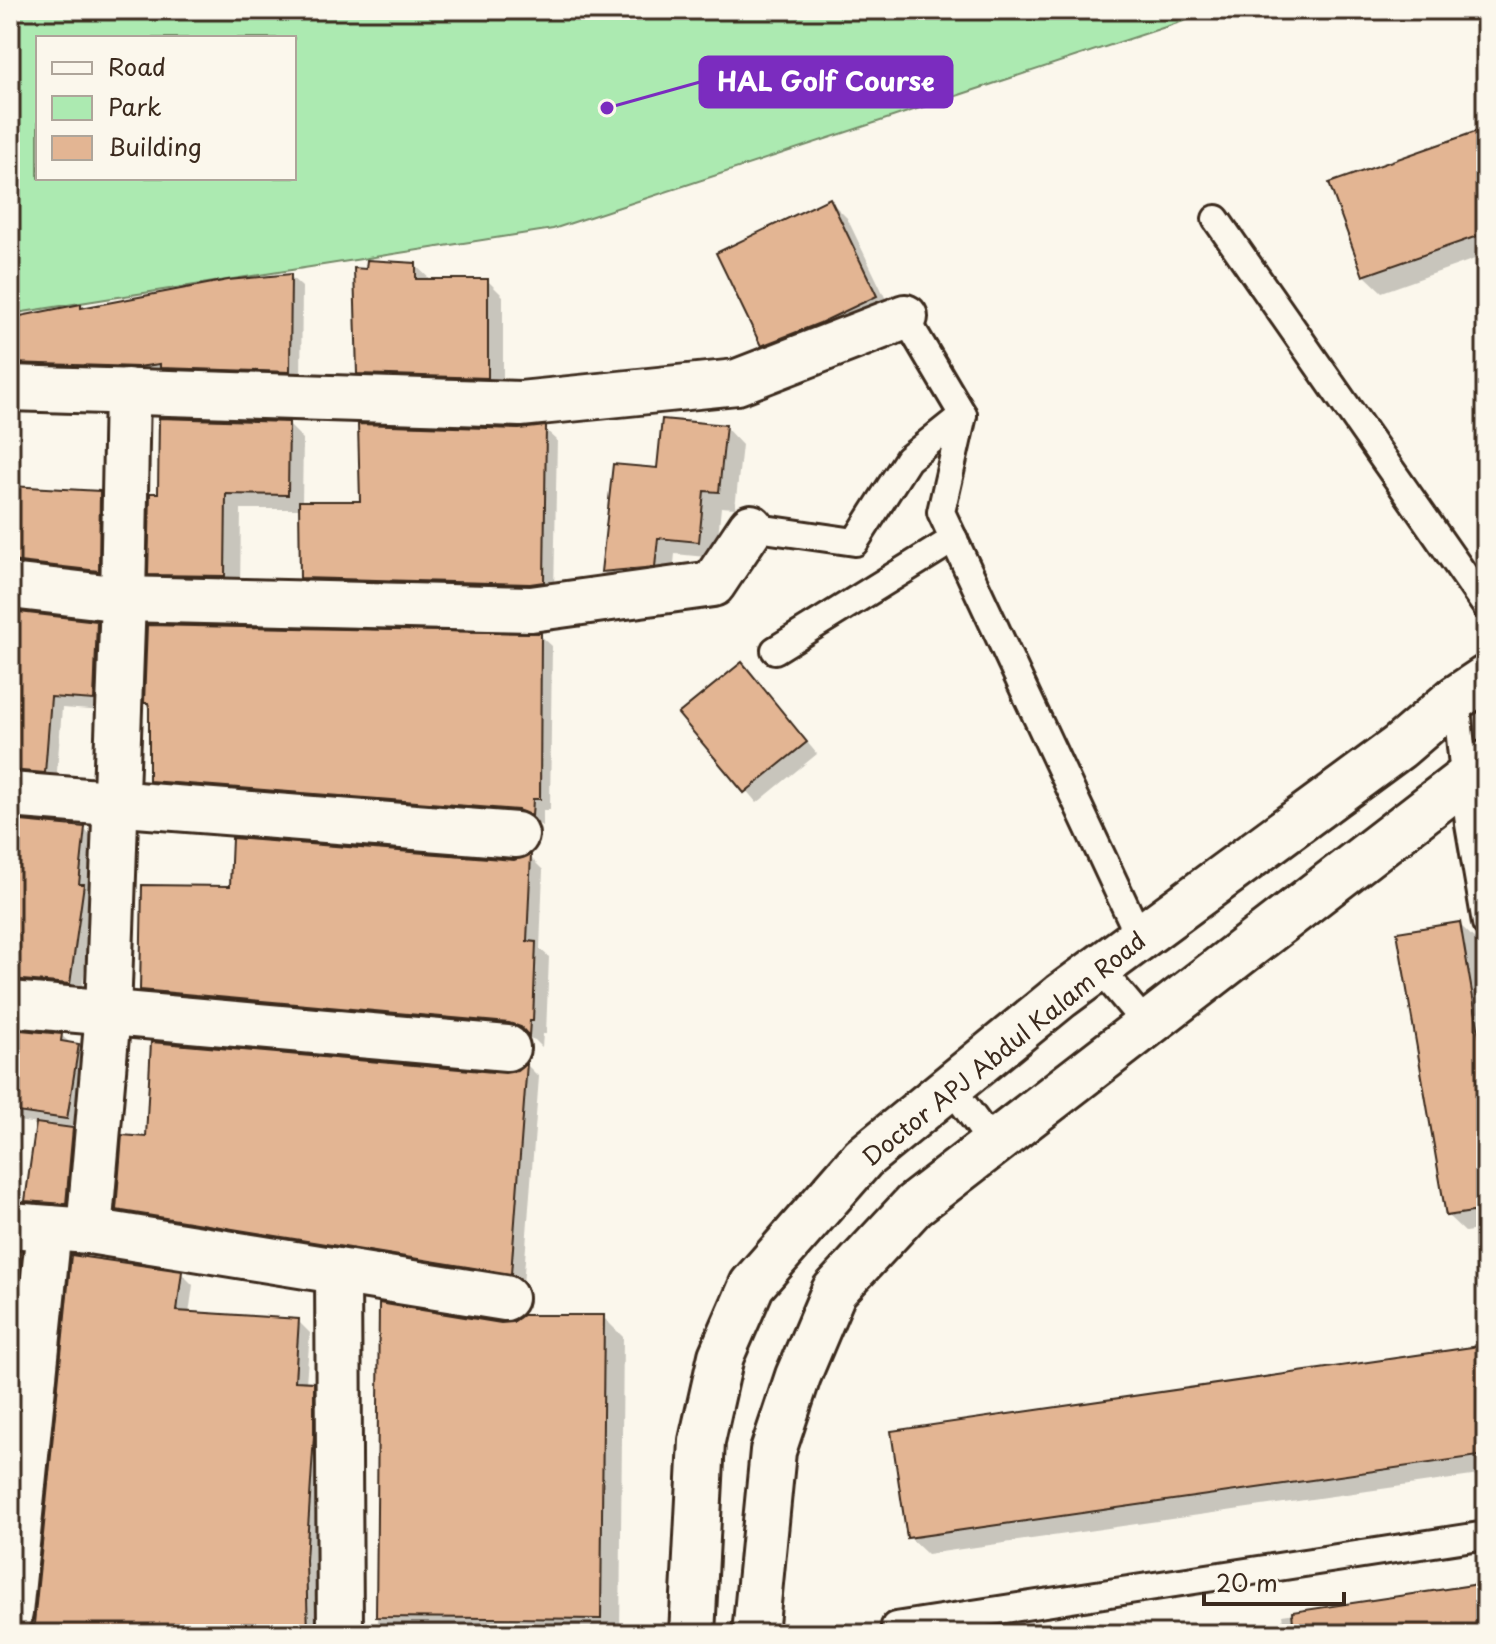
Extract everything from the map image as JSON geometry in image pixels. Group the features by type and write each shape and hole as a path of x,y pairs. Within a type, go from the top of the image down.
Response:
{"street":[{"path":"10,388 535,402 737,382 905,317"},
{"path":"10,1613 49,1228 108,1013 127,391"},
{"path":"10,586 123,599 531,609 713,584 751,527"},
{"name":"Doctor APJ Abdul Kalam Road","path":"692,1634 702,1441 721,1356 752,1285 863,1158 1099,968 1399,747 1471,688"},
{"path":"755,1634 773,1451 798,1376 834,1291 914,1205 1475,771"},
{"path":"10,795 516,835"},
{"path":"10,1004 507,1048"},
{"path":"49,1228 505,1298"},
{"path":"338,1272 340,1634"}],"lane":[{"path":"1216,219 1486,606"},
{"path":"905,317 963,415 941,512 1140,938"},
{"path":"751,527 855,542 908,459 963,415"},
{"path":"775,650 954,539"},
{"path":"1471,688 1475,771 1469,824 1486,923"},
{"path":"1099,968 1147,1025"},
{"path":"950,1086 993,1144"},
{"path":"895,1626 1486,1535"}],"green space":[{"path":"10,10 1217,10 553,229 10,314"}],"building":[{"path":"1486,128 1486,233 1363,276 1329,183"},
{"path":"830,198 877,296 761,346 716,253"},
{"path":"367,260 416,263 416,279 488,279 488,378 357,374 354,268 366,269"},
{"path":"291,274 290,372 160,368 160,364 138,367 10,363 10,318 228,280"},
{"path":"159,418 289,422 288,495 226,494 225,576 148,575 150,493 158,493"},
{"path":"662,419 726,425 719,492 704,491 699,542 658,538 655,567 601,572 613,464 657,468"},
{"path":"358,424 519,429 546,426 544,582 300,578 299,501 360,501"},
{"path":"10,486 100,491 99,571 10,561"},
{"path":"10,611 97,621 94,700 51,697 45,773 10,770"},
{"path":"147,625 541,633 540,799 533,799 532,817 518,810 149,781 149,707 148,703 144,703"},
{"path":"742,662 807,742 744,793 678,714"},
{"path":"10,820 85,827 79,884 84,884 70,984 10,979"},
{"path":"232,838 514,860 531,854 527,941 536,942 533,1021 530,1021 529,1036 521,1027 509,1023 140,990 142,885 230,886"},
{"path":"1460,922 1486,1074 1486,1210 1446,1216 1397,932"},
{"path":"10,1029 62,1034 61,1041 79,1044 67,1119 10,1111"},
{"path":"151,1042 505,1073 517,1071 527,1063 511,1274 116,1210 122,1135 146,1137"},
{"path":"36,1123 73,1128 66,1204 25,1201"},
{"path":"10,1250 22,1251 10,1365"},
{"path":"71,1255 182,1271 177,1311 299,1319 295,1381 314,1382 306,1560 308,1634 33,1634"},
{"path":"379,1303 501,1323 513,1322 523,1315 604,1315 601,1619 376,1617"},
{"path":"1486,1345 1486,1455 907,1538 891,1431"},
{"path":"1486,1583 1486,1634 1294,1634 1292,1612"}],"place":[{"name":"HAL Golf Course","path":"607,108"}]}
